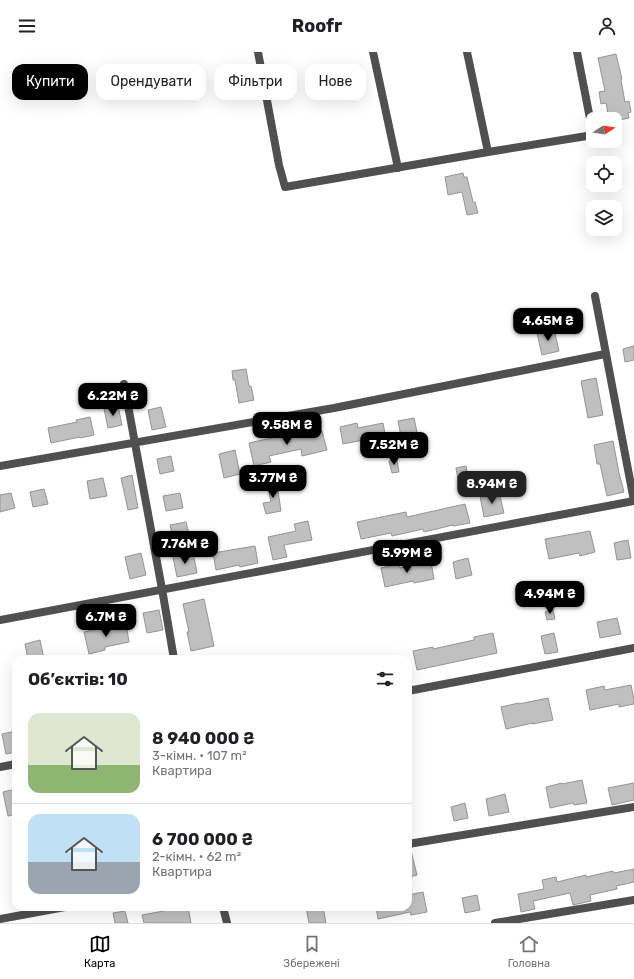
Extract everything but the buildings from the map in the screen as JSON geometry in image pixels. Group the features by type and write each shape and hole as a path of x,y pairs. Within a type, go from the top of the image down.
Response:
{"street":[{"path":"258,52 279,164 285,188 586,136"},
{"path":"373,52 398,168"},
{"path":"467,52 488,152"},
{"path":"576,52 588,112"},
{"path":"0,620 634,501 595,296"},
{"path":"0,466 334,408 605,354"},
{"path":"124,384 173,655"},
{"path":"412,690 634,648"},
{"path":"0,766 12,764"},
{"path":"412,843 634,807"},
{"path":"495,923 634,900"},
{"path":"0,920 45,911"},
{"path":"224,911 226,923"}]}
